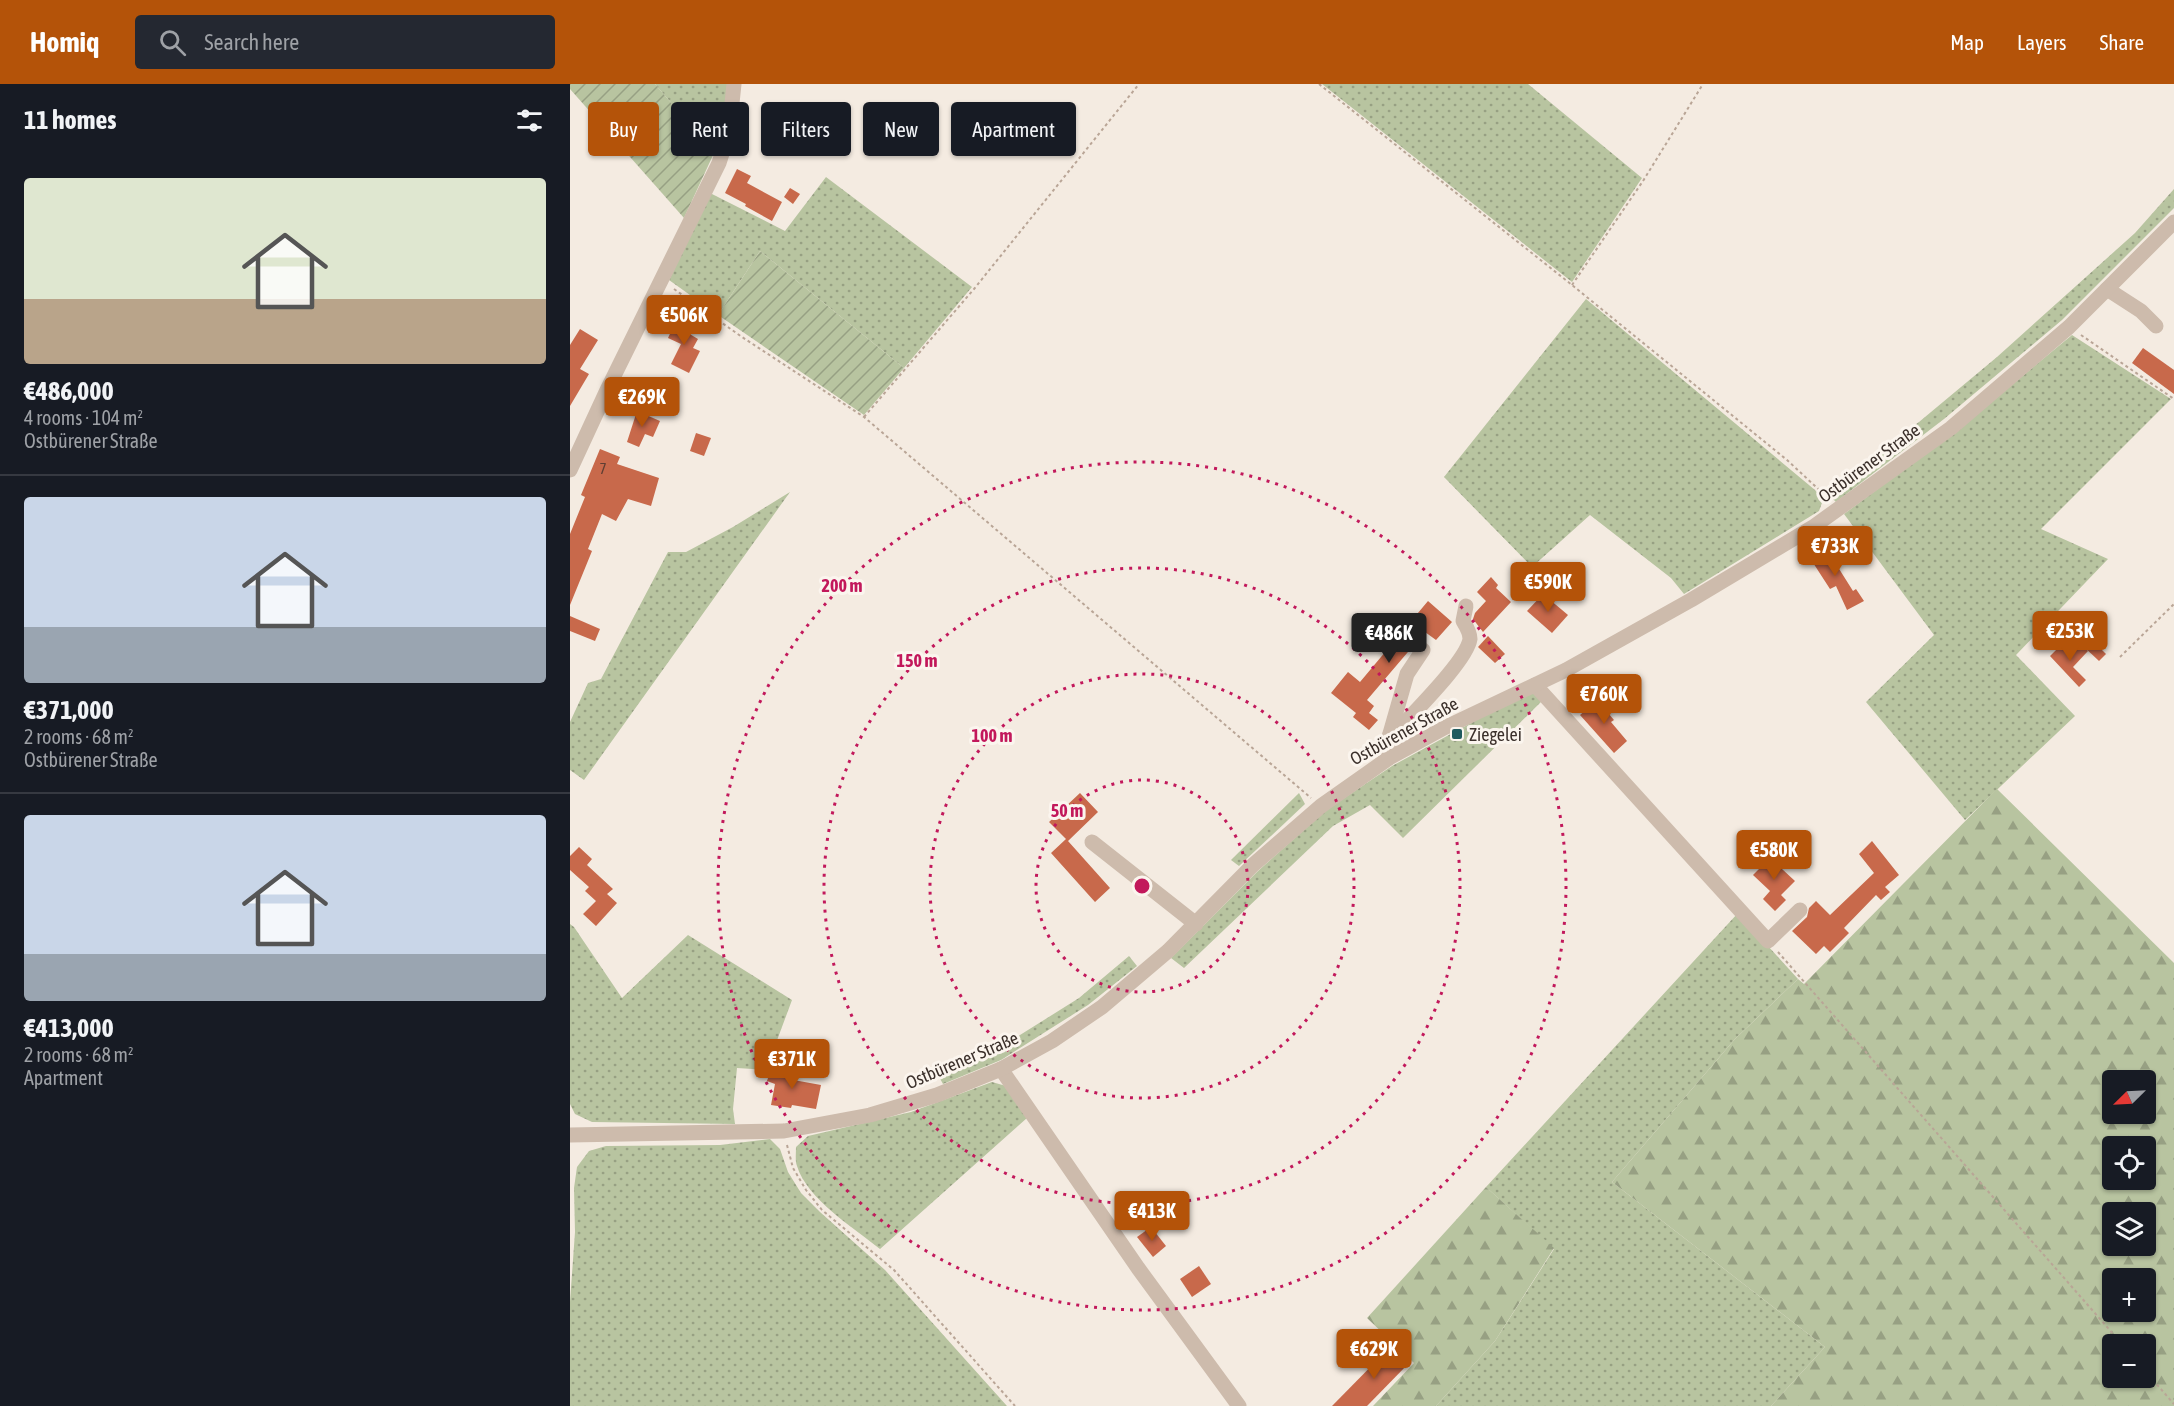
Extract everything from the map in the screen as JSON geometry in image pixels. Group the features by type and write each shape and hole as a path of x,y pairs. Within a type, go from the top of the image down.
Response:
{"street":[{"path":"570,470 719,164 729,132 734,84"},
{"name":"Ostbürener Straße","path":"570,1135 784,1131 870,1115 937,1095 1001,1069 1052,1041 1102,1007 1168,951 1252,865 1320,806 1389,758 1444,728 1566,670 1691,600 1813,527 1951,428 2068,327 2174,222"},
{"path":"2107,289 2141,311 2156,326"},
{"path":"1390,734 1399,729 1450,672 1466,650 1470,639 1469,631 1463,621 1466,606"},
{"path":"1389,758 1387,744 1407,675 1423,650"},
{"path":"1535,685 1768,941 1800,910"},
{"path":"1092,842 1196,924"},
{"path":"1001,1069 1149,1284 1239,1406"}],"path":[{"path":"864,417 974,289 1139,84"},
{"path":"1319,84 1787,460 1840,509"},
{"path":"1572,285 1643,181 1703,84"},
{"path":"662,280 742,337 864,417 1320,806"},
{"path":"2068,327 2174,399"},
{"path":"2120,657 2174,604"},
{"path":"1768,941 2113,1334"},
{"path":"784,1131 793,1168 806,1190 822,1210 894,1270 1015,1406"},
{"path":"2156,1384 2174,1404"}],"green space":[{"path":"570,84 655,84 671,103 671,156 713,156 684,218 629,156 659,156 659,102 588,102 588,109 570,89"},
{"path":"655,84 728,84 726,102 671,103"},
{"path":"1322,84 1528,84 1642,178 1572,282"},
{"path":"826,177 972,287 904,368 760,251 718,315 669,280 710,193 785,231"},
{"path":"2174,189 2174,208 2062,320 1944,419 1836,502 1825,491 1919,422 1997,357 2135,233"},
{"path":"760,251 904,368 864,415 718,315"},
{"path":"1586,299 1815,490 1823,500 1819,511 1684,594 1671,578 1590,515 1532,567 1444,477"},
{"path":"2072,335 2171,399 2041,529 2108,559 2016,655 2075,716 1965,820 1866,702 1934,635 1844,514 1957,430"},
{"path":"790,492 584,780 570,770 570,722 588,683 601,679 668,552 686,552 733,527"},
{"path":"1535,688 1544,699 1403,838 1370,805 1333,826 1184,968 1171,958 1258,871 1325,811 1392,766"},
{"path":"1997,789 2174,963 2174,1406 1771,1406 1825,1347 1612,1182 1735,1039 1798,979 1804,984"},
{"path":"1299,793 1305,804 1239,866 1231,860"},
{"path":"1738,913 1798,979 1735,1039 1612,1182 1825,1347 1771,1406 1436,1406 1495,1341 1554,1249 1486,1187"},
{"path":"570,924 622,998 688,935 792,1000 766,1070 737,1068 733,1109 735,1124 592,1122 575,1114 570,1104"},
{"path":"1129,956 1137,966 1088,1005 1001,1060 943,1084 938,1075 982,1059 1079,998"},
{"path":"992,1082 1006,1086 1027,1118 880,1249 832,1212 802,1178 796,1164 796,1147 808,1136 911,1112"},
{"path":"770,1139 780,1149 788,1172 801,1193 885,1270 1007,1406 570,1406 570,1302 575,1232 574,1188 577,1167 589,1151 606,1146 720,1145"},
{"path":"1486,1187 1554,1248 1495,1341 1436,1406 1373,1406 1414,1363 1367,1318"}],"building":[{"path":"737,169 751,176 747,183 782,202 772,221 725,193"},
{"path":"790,188 800,194 793,204 784,197"},
{"path":"677,319 692,326 688,333 698,339 693,348 700,351 689,373 671,364 681,344 668,338"},
{"path":"580,329 598,340 580,369 589,374 570,406 570,345"},
{"path":"2143,348 2174,370 2174,394 2132,363"},
{"path":"637,411 660,421 653,437 645,434 639,447 627,442"},
{"path":"696,433 711,438 704,456 690,451"},
{"path":"600,449 620,457 617,464 659,478 651,506 628,499 616,521 602,514 588,549 592,551 570,605 570,534 585,497 581,495"},
{"path":"1824,545 1853,591 1856,589 1864,601 1847,610 1836,586 1830,589 1808,555"},
{"path":"1491,577 1498,585 1496,588 1511,602 1483,632 1473,619 1475,613 1486,601 1477,592"},
{"path":"1543,594 1568,615 1552,633 1527,611"},
{"path":"1428,601 1452,622 1436,640 1425,632 1367,700 1374,706 1369,713 1378,720 1369,730 1353,717 1356,713 1331,693 1348,672 1360,682"},
{"path":"570,616 600,629 595,641 570,631"},
{"path":"1488,636 1505,654 1495,663 1478,647"},
{"path":"2090,638 2106,654 2099,661 2083,646"},
{"path":"2080,643 2088,651 2073,667 2086,680 2079,687 2050,656 2059,647 2061,649 2063,647 2070,653"},
{"path":"1600,698 1611,710 1608,713 1614,720 1611,722 1627,741 1614,753 1580,715"},
{"path":"1080,793 1098,812 1068,841 1110,888 1095,902 1051,853 1066,839 1049,822"},
{"path":"1872,841 1899,875 1885,887 1890,892 1881,900 1876,895 1844,928 1849,933 1830,952 1824,946 1816,954 1792,931 1807,917 1809,908 1816,901 1830,915 1874,873 1859,854"},
{"path":"579,847 592,859 587,865 613,889 607,894 617,903 596,926 583,914 596,901 585,891 589,887 570,870 570,856"},
{"path":"1775,853 1787,864 1782,869 1795,881 1781,895 1786,900 1775,911 1763,899 1770,891 1753,875"},
{"path":"773,1063 791,1069 788,1079 821,1085 816,1109 792,1105 791,1108 771,1105 775,1084 767,1081"},
{"path":"1151,1227 1166,1246 1153,1257 1137,1237"},
{"path":"1199,1266 1211,1284 1192,1297 1180,1279"},
{"path":"1392,1345 1409,1363 1367,1406 1332,1406"}],"place":[{"name":"Ziegelei","path":"1457,734"}]}
